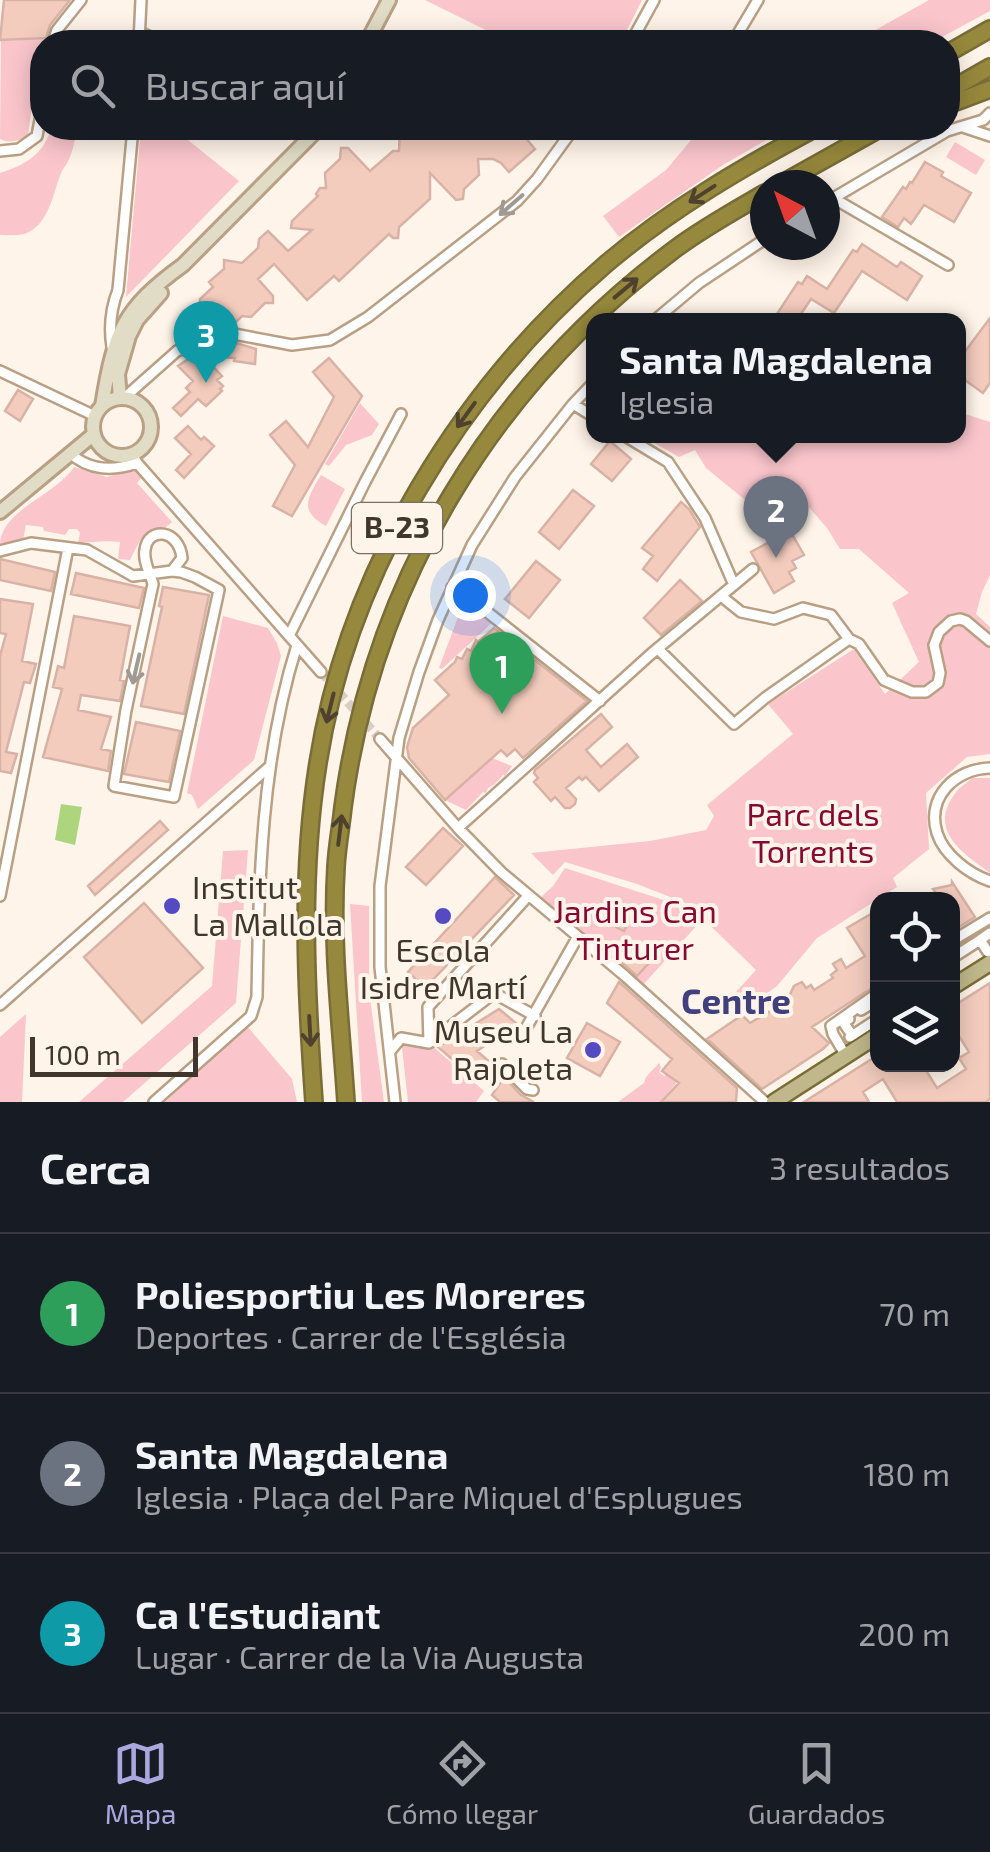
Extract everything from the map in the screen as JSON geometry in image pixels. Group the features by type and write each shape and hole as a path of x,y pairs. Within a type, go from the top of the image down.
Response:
{"highway":[{"path":"960,46 990,29"},
{"path":"960,83 990,67"},
{"path":"960,100 990,89"},
{"name":"B-23","path":"314,1102 306,958 307,857 318,761 350,637 391,540 456,428 539,327 608,262 657,224 793,140"},
{"path":"806,170 860,140"},
{"name":"B-23","path":"599,313 675,248 750,202"},
{"name":"B-23","path":"346,1102 336,953 338,850 349,767 378,651 414,564 484,443 532,381 586,325"}],"main road":[{"path":"958,982 989,958"},
{"path":"774,1102 870,1041"}],"street":[{"path":"57,30 81,0"},
{"path":"139,30 141,0"},
{"path":"373,30 389,0"},
{"path":"638,30 654,0"},
{"path":"739,30 758,0"},
{"path":"960,126 986,116 984,131 989,136"},
{"path":"960,126 989,136"},
{"path":"2,149 19,150 33,140"},
{"path":"113,349 110,334 118,290 132,140"},
{"path":"122,398 118,374 137,320 183,265 307,140"},
{"path":"98,411 122,398 177,352 216,334 292,346 330,340 368,317 517,201 565,140"},
{"path":"840,194 932,140"},
{"path":"840,207 948,265"},
{"path":"663,313 750,248"},
{"path":"183,265 135,306 124,321 113,349 94,434 108,453 135,459 320,672"},
{"path":"118,290 123,306 128,310 135,306"},
{"path":"0,371 98,411"},
{"path":"395,1102 380,967 380,886 398,745 418,672 472,545 515,477 586,390"},
{"path":"70,454 81,462 104,468 121,469 135,459 146,443 151,425 145,408 122,398"},
{"path":"573,404 586,413"},
{"path":"289,636 401,414"},
{"path":"0,512 94,434"},
{"path":"637,443 668,462 705,518 734,585"},
{"path":"0,551 31,543 88,550 134,576 150,573 172,571 220,590 174,797 114,786 153,584 150,573 144,554 148,542 158,534 172,536 181,544 182,558 172,571"},
{"path":"0,896 68,548"},
{"path":"458,828 754,568"},
{"path":"452,588 600,701"},
{"path":"721,596 741,612 774,619 798,609 826,612 836,618 884,680 920,693 938,683 940,672 934,645 951,621 966,621 990,641"},
{"path":"658,649 734,724 850,639"},
{"path":"0,1005 267,783 297,645"},
{"path":"380,739 458,828 528,896 626,976 765,1102"},
{"path":"154,1102 250,1016 257,997 260,863 252,780 269,767"},
{"path":"990,768 975,768 950,782 934,816 946,851 990,881"},
{"path":"252,795 267,783"},
{"path":"429,1043 428,1006 528,896"},
{"path":"960,937 990,918"},
{"path":"960,953 990,933"},
{"path":"525,1030 577,938"},
{"path":"980,940 989,958"},
{"path":"391,1050 401,1038 429,1043 494,993 535,1016"},
{"path":"846,1056 831,1026 870,999"},
{"path":"868,1005 878,1010 876,1020 847,1038 843,1022 868,1005"},
{"path":"502,1064 533,1090"}],"green space":[{"path":"425,0 642,0 627,30 486,30"},
{"path":"929,0 990,0 990,11 955,30 875,30"},
{"path":"30,40 30,121 28,134 15,141 0,139 1,41"},
{"path":"46,140 74,140 49,208 32,230 21,235 0,235 0,173 33,157"},
{"path":"140,140 188,140 239,181 126,297"},
{"path":"691,140 766,140 619,237 603,216 666,170"},
{"path":"955,142 985,160 976,175 946,157"},
{"path":"360,403 379,424 372,435 346,445 329,466 325,464"},
{"name":"Parc dels Torrents","path":"966,414 990,422 990,575 976,614 990,627 990,754 967,757 926,793 929,849 893,878 897,887 889,892 870,892 870,904 817,938 777,986 735,1017 724,1005 756,970 688,904 565,862 553,875 531,853 650,841 706,830 714,816 707,805 793,734 768,704 854,649 885,694 919,662 892,603 909,593 859,549 840,549 805,503 772,522 706,468 695,450 679,457 654,443 966,443"},
{"path":"74,467 107,477 136,468 143,476 137,483 172,522 147,533 130,560 118,559 120,542 78,543 77,529 69,529 65,535 26,525 23,540 0,546 2,533 18,513"},
{"path":"321,475 345,489 326,526 312,515 308,503"},
{"path":"475,606 494,621 439,668 461,609"},
{"path":"223,616 268,628 281,656 254,760 198,809 187,793"},
{"path":"492,758 512,766 486,793 466,810 445,800"},
{"path":"972,778 990,778 990,873 952,840 945,820 954,795"},
{"path":"248,850 236,1003 123,1102 79,1102 212,986 223,851"},
{"name":"Jardins Can Tinturer","path":"565,868 679,905 693,912 699,923 643,985 539,899"},
{"path":"350,904 369,906 369,991 384,1102 362,1102"},
{"path":"26,1014 22,1102 0,1102 0,1037"},
{"path":"247,1026 292,1079 297,1102 165,1102"},
{"path":"401,1038 429,1043 484,1091 476,1102 408,1102"},
{"path":"659,1063 659,1072 664,1076 671,1072 679,1080 660,1102 618,1102 644,1083"}],"shaded area":[{"path":"61,804 82,807 75,845 55,840"}],"building":[{"path":"4,0 70,0 48,30 30,30 30,39 0,40"},
{"path":"399,140 527,140 535,149 509,172 493,159 478,159 479,175 464,189 463,199 456,200 430,173 430,199 399,227 398,238 389,234 339,281 334,276 307,300 274,264 258,279 273,296 273,303 265,303 251,317 242,316 236,322 228,313 200,307 200,299 213,287 209,282 224,269 224,260 242,263 268,231 288,251 312,230 291,228 292,221 318,196 320,188 326,188 325,173 340,159 341,148 348,148 370,171 393,151 399,151"},
{"path":"925,162 971,193 954,222 924,205 911,224 904,218 898,227 882,217"},
{"path":"862,244 897,267 901,262 922,276 907,300 862,271 834,313 811,299 802,313 778,313 798,282 802,284 807,276 827,289 853,250 857,252"},
{"path":"990,318 990,383 983,393 966,381 966,350"},
{"path":"218,342 256,349 255,364 203,356 222,376 217,380 222,391 206,406 198,399 181,416 173,408 190,392 186,388 193,381 178,366"},
{"path":"329,358 362,396 292,516 273,506 295,465 270,435 286,421 308,447 334,397 313,372"},
{"path":"18,390 33,399 20,421 5,411"},
{"path":"188,426 201,440 204,437 214,446 184,478 176,470 191,454 175,438"},
{"path":"608,443 631,459 612,481 591,464"},
{"path":"573,490 594,506 559,549 539,532"},
{"path":"681,502 700,527 657,581 643,569 653,556 642,548"},
{"path":"785,522 804,555 792,561 796,568 789,572 794,581 774,593 751,552 773,540 768,532"},
{"path":"0,559 55,572 51,591 0,580"},
{"path":"536,561 560,580 529,618 505,599"},
{"path":"76,573 144,588 139,608 71,594"},
{"path":"680,580 702,601 661,635 644,618"},
{"path":"163,587 209,595 184,714 141,706"},
{"path":"0,599 33,604 22,661 36,664 30,683 24,682 6,752 17,754 11,773 0,771 0,656 6,634 0,633"},
{"path":"74,616 130,626 120,701 81,695 78,710 111,717 101,749 111,751 108,771 43,757 62,689 53,687 58,666 64,668"},
{"path":"494,628 587,701 523,758 515,749 507,756 501,750 445,800 409,758 407,747 413,728 449,695 435,680"},
{"path":"601,714 612,727 586,750 601,767 627,744 638,757 599,791 586,777 579,777 566,788 576,799 575,804 565,808 555,797 551,801 534,782 538,778 535,770"},
{"path":"136,722 180,731 169,782 124,774"},
{"path":"160,821 168,830 95,895 88,886"},
{"path":"443,828 463,846 426,885 406,867"},
{"path":"495,877 514,895 425,988 408,972"},
{"path":"952,885 959,892 933,889"},
{"path":"960,894 975,917 960,926"},
{"path":"608,902 634,913 624,931 600,919"},
{"path":"144,903 203,968 142,1023 84,957"},
{"path":"870,915 870,989 812,1027 829,1043 823,1049 762,1089 707,1039 742,1015 750,1023 787,1001 794,986 802,982 814,990 833,978 831,975 837,970 833,964 841,959 846,968 865,956 847,928"},
{"path":"631,949 648,964 637,976 620,961"},
{"path":"619,982 737,1088 736,1102 661,1102 679,1083 662,1071 672,1059 607,1003"},
{"path":"990,983 990,1099 986,1102 897,1102 883,1079 863,1092 869,1102 804,1102 870,1060 870,1072 927,1072 937,1088 966,1069 960,1060 969,1052 960,1038 960,1002"},
{"path":"499,1009 517,1024 477,1051 492,1064 478,1082 438,1047"},
{"name":"Museu La Rajoleta","path":"587,1023 620,1042 600,1076 567,1058"},
{"path":"504,1077 534,1102 500,1102 492,1095"}],"tunnel":[{"path":"321,672 380,739"}],"place":[{"name":"Ca l'Estudiant","path":"206,383"},
{"name":"Santa Magdalena","path":"776,558"},
{"name":"Poliesportiu Les Moreres","path":"502,714"},
{"name":"Institut La Mallola","path":"172,906"},
{"name":"Escola Isidre Martí","path":"443,916"},
{"name":"Museu La Rajoleta","path":"593,1050"}],"district":[{"name":"Centre","path":"736,1002"}]}
